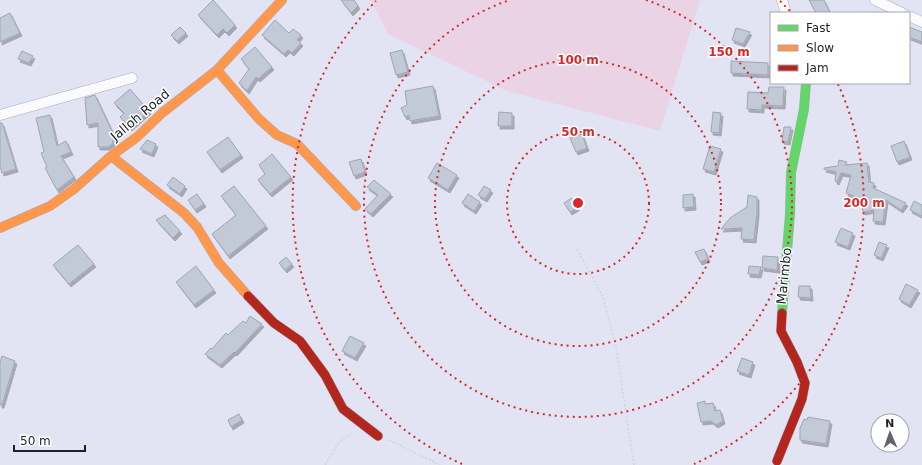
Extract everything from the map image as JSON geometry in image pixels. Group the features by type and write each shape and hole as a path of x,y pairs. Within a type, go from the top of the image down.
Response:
{"street":[{"name":"Jalloh Road","path":"0,228 50,206 74,189 111,156 137,137 162,113 217,70 282,0"},
{"path":"782,0 786,12"},
{"path":"874,0 900,12"},
{"path":"910,16 922,22"},
{"path":"217,70 276,134 288,138 297,144 356,206"},
{"path":"0,114 132,78"},
{"name":"Marimbo","path":"777,461 802,399 805,383 797,362 781,331 790,214 791,173 804,109 806,84"},
{"path":"111,156 184,213 197,227 219,263 256,304 274,323 300,341 325,375 343,409 378,436"}],"path":[{"path":"576,249 603,297 616,347 634,465"}],"shaded area":[{"path":"371,0 700,0 660,131 507,91 388,34"}],"building":[{"path":"213,0 235,25 227,33 223,29 217,35 198,15"},
{"path":"341,0 354,0 358,6 351,13"},
{"path":"809,0 824,0 830,12 815,12"},
{"path":"10,13 20,33 0,42 0,18"},
{"path":"275,20 289,33 293,29 301,35 297,40 301,43 292,53 288,50 284,54 262,35"},
{"path":"180,27 186,33 177,41 171,35"},
{"path":"910,27 922,32 922,42 910,37"},
{"path":"736,28 750,32 743,44 732,40"},
{"path":"255,47 272,67 258,79 256,77 247,91 239,83 249,69 241,59"},
{"path":"402,50 408,72 396,75 390,53"},
{"path":"22,51 33,56 29,63 18,59"},
{"path":"731,61 768,63 768,75 731,73"},
{"path":"433,86 439,116 410,121 409,115 405,117 401,108 407,105 405,91"},
{"path":"769,87 784,87 783,106 762,105 762,110 747,109 748,92 768,93"},
{"path":"130,89 149,111 130,128 120,117 124,113 114,103"},
{"path":"95,95 113,133 113,143 108,147 98,147 98,123 87,125 85,98"},
{"path":"499,112 512,113 512,126 498,126"},
{"path":"713,112 721,113 719,133 711,132"},
{"path":"50,115 57,146 66,141 71,152 61,156 74,177 57,190 45,168 47,167 41,153 44,152 36,118"},
{"path":"0,123 2,123 16,169 2,173 0,166"},
{"path":"784,127 791,127 788,142 782,141"},
{"path":"582,134 587,148 576,152 570,138"},
{"path":"228,137 241,155 220,170 207,152"},
{"path":"147,140 156,144 152,154 140,149"},
{"path":"904,141 910,157 897,162 891,146"},
{"path":"710,146 721,149 714,172 703,169"},
{"path":"272,154 291,177 270,194 258,180 265,174 259,165"},
{"path":"361,159 365,172 354,176 349,162"},
{"path":"839,160 847,162 845,165 867,163 869,182 874,183 873,188 906,203 901,210 886,200 883,222 873,221 874,210 863,212 861,199 846,193 851,175 841,173 837,182 835,181 836,172 824,169 838,166"},
{"path":"437,163 457,175 448,190 428,178"},
{"path":"173,177 185,186 180,194 167,185"},
{"path":"374,180 391,194 371,214 365,209 378,195 367,187"},
{"path":"234,186 266,226 228,256 212,234 236,215 221,196"},
{"path":"484,186 491,190 485,199 478,195"},
{"path":"197,194 204,204 195,210 188,200"},
{"path":"468,194 480,202 474,211 462,203"},
{"path":"693,194 694,207 683,208 683,195"},
{"path":"748,195 757,197 754,240 741,239 742,228 721,229 730,218 747,207"},
{"path":"572,198 578,207 570,212 564,203"},
{"path":"914,201 922,205 922,216 910,210"},
{"path":"165,215 180,231 173,238 156,220"},
{"path":"841,228 853,233 848,247 835,242"},
{"path":"879,242 887,245 881,258 874,255"},
{"path":"78,245 94,264 69,284 53,265"},
{"path":"704,249 708,259 700,262 695,252"},
{"path":"763,256 778,257 777,270 762,268"},
{"path":"286,257 292,264 285,270 279,263"},
{"path":"196,266 214,290 194,305 176,282"},
{"path":"749,266 761,267 759,275 748,274"},
{"path":"906,284 918,290 909,305 899,299"},
{"path":"799,286 810,286 811,298 798,297"},
{"path":"250,316 262,324 235,353 234,352 220,365 205,354 211,348 212,349 226,333 228,335 243,321 246,323"},
{"path":"350,336 364,343 355,358 342,351"},
{"path":"2,356 15,361 2,405 0,405 0,362"},
{"path":"742,358 753,362 749,375 737,371"},
{"path":"705,401 705,404 713,403 715,411 720,410 723,421 716,425 711,421 701,422 697,403"},
{"path":"239,414 242,420 231,427 228,420"},
{"path":"808,417 830,421 826,444 800,440 800,428 804,419 807,420"}],"traffic: fast":[{"path":"782,313 790,214 791,173 804,109 806,84"}],"traffic: slow":[{"path":"0,228 50,206 74,189 111,156 137,137 162,113 217,70 282,0"},
{"path":"217,70 259,119 277,135 297,144 356,206"},
{"path":"111,156 184,213 197,227 219,263 248,296"}],"traffic: jam":[{"path":"248,296 274,323 300,341 325,375 343,409 378,436"},
{"path":"777,461 802,399 805,383 797,362 781,331 782,313"}]}
